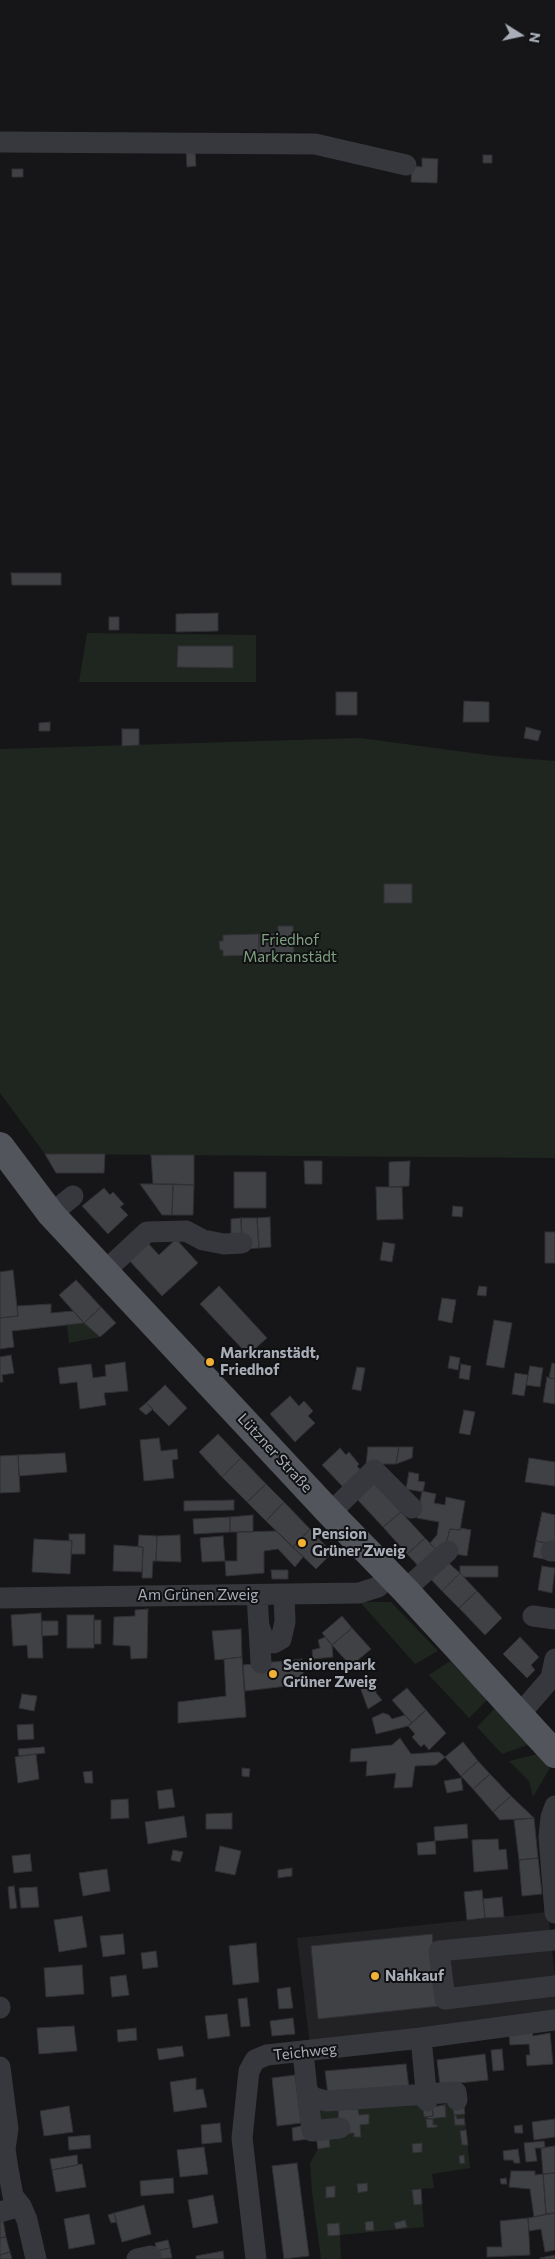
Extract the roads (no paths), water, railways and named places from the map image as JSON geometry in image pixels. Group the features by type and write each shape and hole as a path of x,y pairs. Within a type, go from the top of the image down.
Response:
{"main road":[{"name":"Lützner Straße","path":"0,1146 51,1214 555,1754"}],"street":[{"path":"0,142 315,144 406,165"},
{"path":"51,1214 73,1196"},
{"path":"105,1270 147,1232 186,1231 203,1240 224,1244 242,1243"},
{"path":"330,1512 374,1470 412,1508"},
{"name":"Am Grünen Zweig","path":"0,1598 360,1593 397,1583 448,1551"},
{"path":"257,1595 261,1663"},
{"path":"259,1626 264,1640 274,1643 281,1639 285,1622 284,1595"},
{"path":"533,1616 555,1619"},
{"path":"519,1715 551,1678 555,1658"},
{"path":"555,1806 551,1817 549,1836 555,1913"},
{"path":"555,1940 439,1951 445,1999 555,1986"},
{"name":"Teichweg","path":"256,2259 242,2138 249,2071 255,2060 267,2055 421,2038 555,2020"},
{"path":"421,2038 427,2098"},
{"path":"303,2052 312,2131 340,2128"},
{"path":"0,2067 8,2129 5,2149 13,2196 21,2206 27,2220 36,2259"},
{"path":"308,2090 312,2097 326,2101 427,2098 456,2092 457,2100"},
{"path":"0,2212 21,2206"}],"place":[{"name":"Markranstädt, Friedhof","path":"210,1362"},
{"name":"Pension Grüner Zweig","path":"302,1543"},
{"name":"Seniorenpark Grüner Zweig","path":"273,1674"},
{"name":"Nahkauf","path":"375,1976"}],"park label":[{"name":"Friedhof Markranstädt","path":"290,948"}]}
